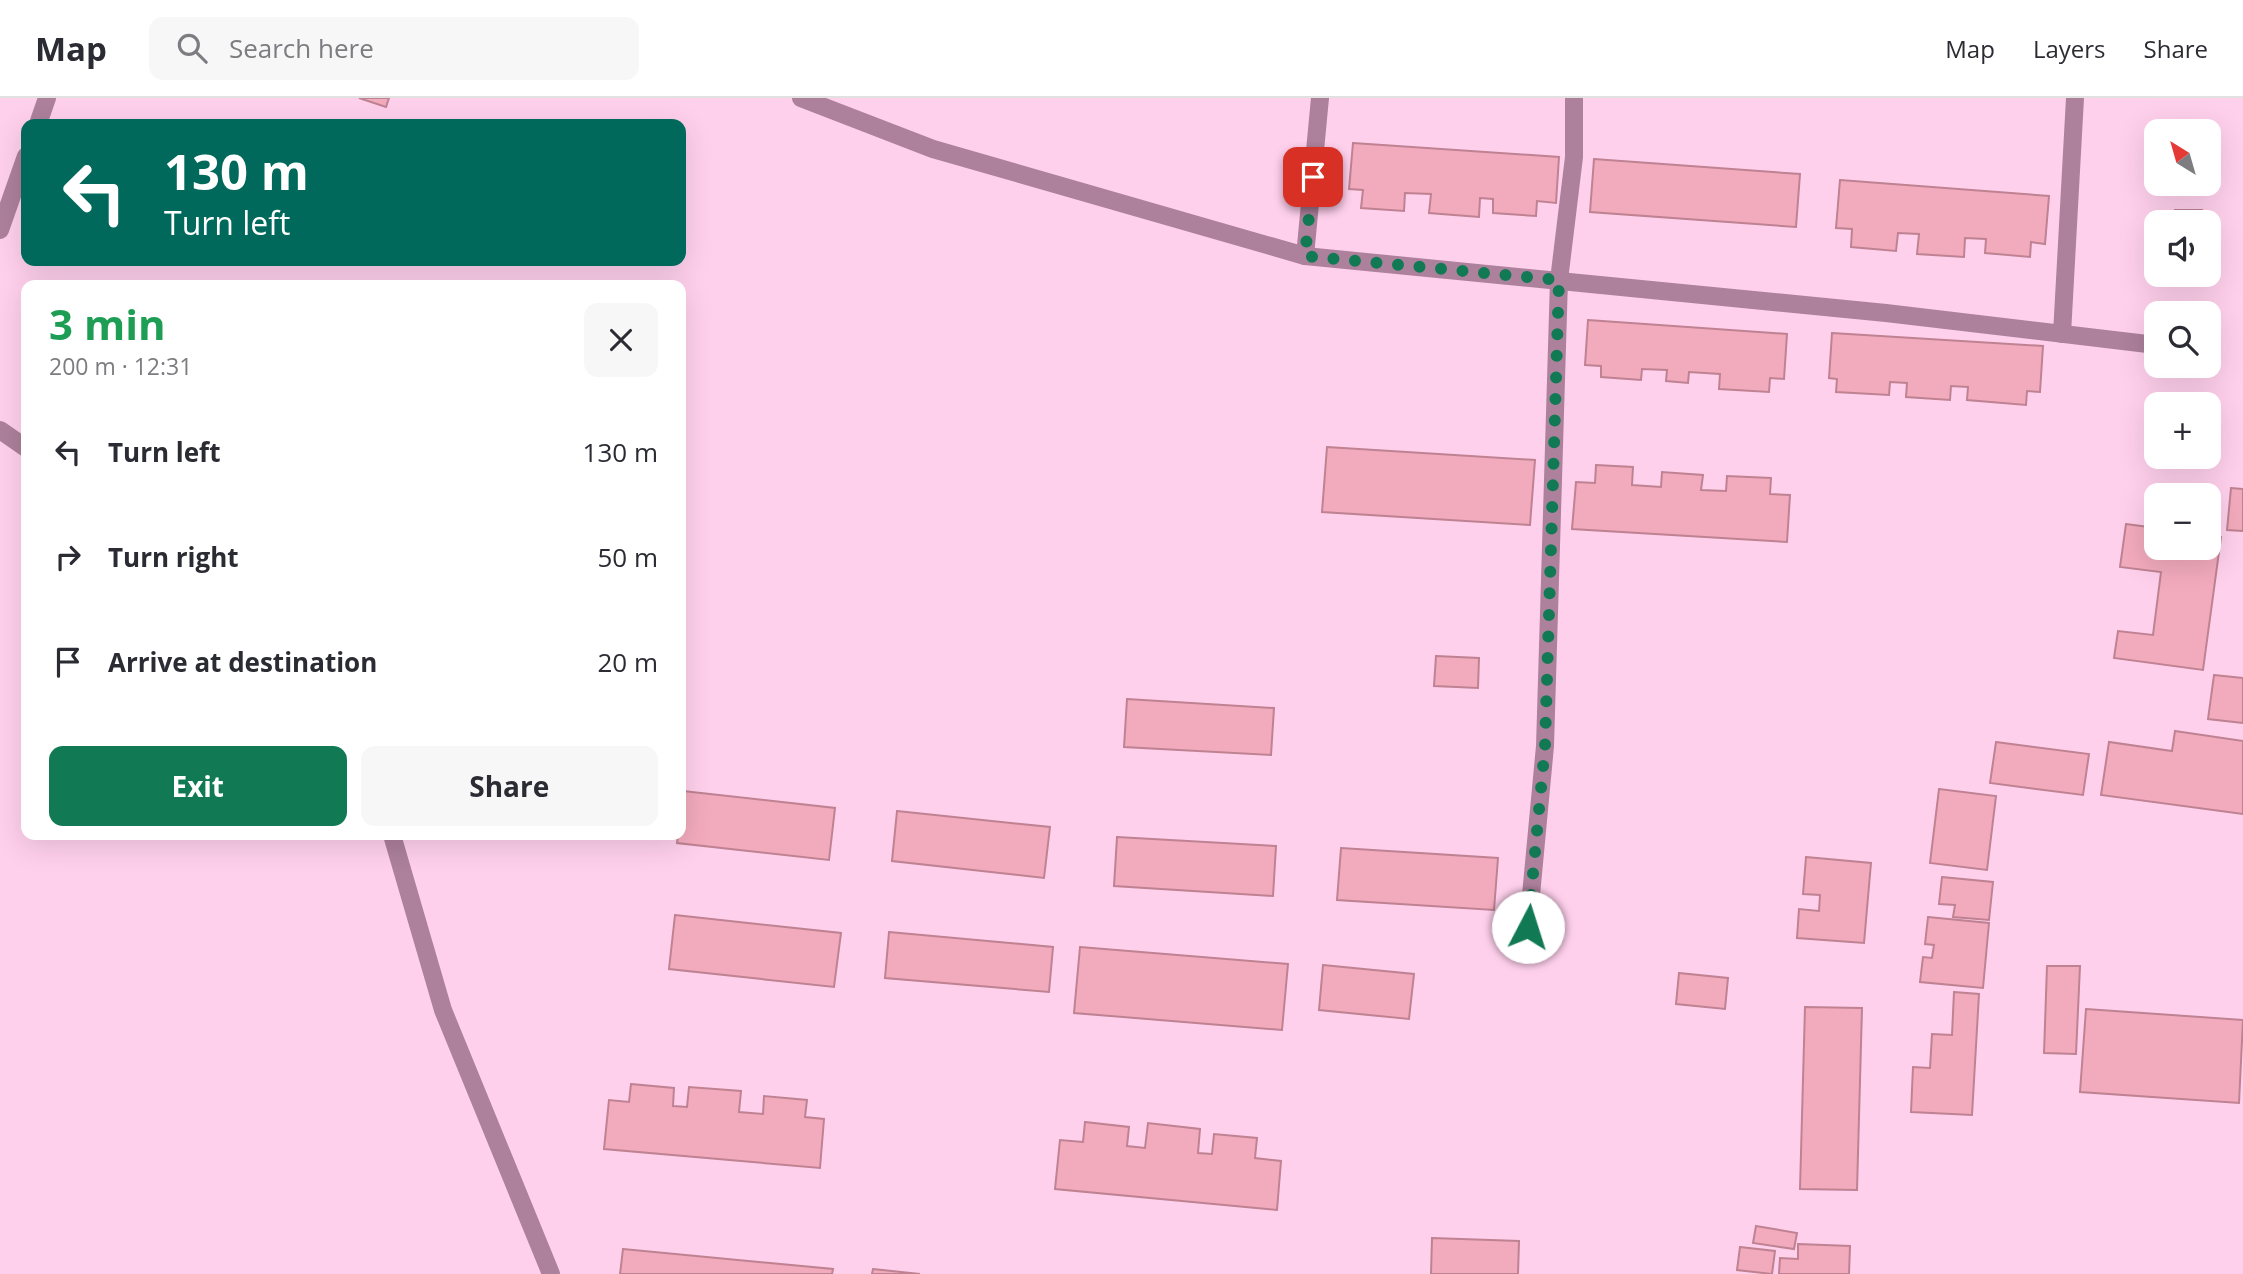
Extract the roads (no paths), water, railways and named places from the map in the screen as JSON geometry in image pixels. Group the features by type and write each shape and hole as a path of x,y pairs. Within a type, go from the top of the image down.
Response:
{"street":[{"path":"39,119 47,98"},
{"path":"801,98 933,149 1305,256 1886,313 2144,344"},
{"path":"1305,256 1320,98"},
{"path":"1528,927 1545,746 1559,280 1574,157 1574,98"},
{"path":"2062,334 2075,98"},
{"path":"0,230 21,170"},
{"path":"0,430 21,445"},
{"path":"393,840 443,1010 551,1274"}]}
